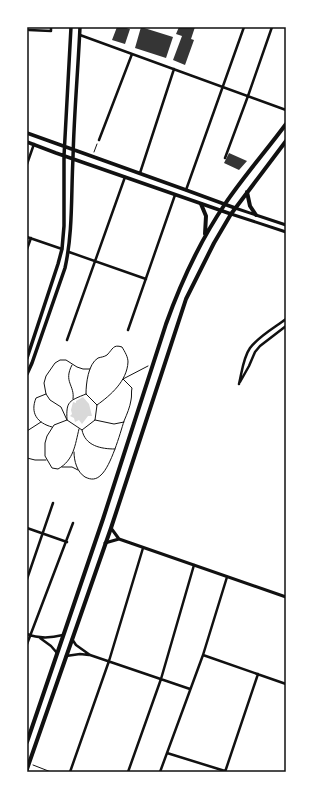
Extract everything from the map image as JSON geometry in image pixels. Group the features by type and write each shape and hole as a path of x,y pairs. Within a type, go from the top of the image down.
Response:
{"main road":[{"path":"27,358 62,249 64,226 64,156 70,27"},
{"path":"27,374 60,282 69,252 80,27"},
{"path":"27,742 177,295 205,236 221,210 286,124"},
{"path":"27,133 235,208"},
{"path":"27,769 111,528 186,299 214,243 231,214 286,141"},
{"path":"27,142 231,214"},
{"path":"247,192 250,206 256,215"},
{"path":"201,204 206,216 205,236"}],"street":[{"path":"29,30 35,29 51,31 51,27"},
{"path":"186,190 244,27"},
{"path":"224,158 248,96 272,27"},
{"path":"80,35 286,110"},
{"path":"99,140 132,54"},
{"path":"140,173 174,69"},
{"path":"27,164 34,144"},
{"path":"67,340 125,177"},
{"path":"128,330 175,195"},
{"path":"235,208 286,225"},
{"path":"231,214 286,232"},
{"path":"27,236 62,249"},
{"path":"27,249 31,238"},
{"path":"69,252 146,279"},
{"path":"286,319 256,341 249,349 243,364 239,384 255,352 260,346 286,326"},
{"path":"27,579 53,503"},
{"path":"27,644 28,634 73,523"},
{"path":"27,528 66,542"},
{"path":"111,528 119,539 286,597"},
{"path":"105,543 119,539"},
{"path":"70,772 109,661 143,548"},
{"path":"128,772 161,679 194,565"},
{"path":"160,772 203,655 227,577"},
{"path":"28,634 39,638 51,646 57,653"},
{"path":"39,638 64,635"},
{"path":"72,639 76,645 90,655"},
{"path":"66,656 80,654 90,655 190,689"},
{"path":"203,655 286,684"},
{"path":"167,753 225,771 258,674"}],"path":[{"path":"93,156 99,140"},
{"path":"82,430 95,420 97,405 116,389 123,379 128,361 122,347 114,347 106,356 97,359 90,368 86,385 86,394 97,405"},
{"path":"90,368 83,369 66,360 60,360 55,363 46,376 44,383 46,394 50,400 61,407 67,420 82,430 88,443 100,448 115,449"},
{"path":"123,379 153,363"},
{"path":"67,420 66,408 73,399 74,394 69,378 69,372 73,364"},
{"path":"80,428 74,452 74,459 82,475 88,479 95,479 102,474 107,467 115,449 131,399 132,388 123,379"},
{"path":"46,394 36,398 34,403 35,414 36,418 41,422 52,427"},
{"path":"73,399 86,394"},
{"path":"67,420 52,427 45,443 45,456 52,468 58,469 61,467 72,467 79,471"},
{"path":"95,420 114,424 124,422"},
{"path":"27,431 41,422"},
{"path":"61,467 67,463 74,452"},
{"path":"27,458 46,460"},
{"path":"29,764 51,772"}],"shaded area":[{"path":"83,397 89,404 92,416 88,416 82,424 79,420 75,422 74,418 70,416 72,414 71,410 73,402 76,403 76,401"}],"building":[{"path":"117,27 130,29 125,44 112,40"},
{"path":"141,27 173,37 166,58 135,48"},
{"path":"179,27 195,27 191,39 194,40 185,65 173,60 182,36 176,34"},
{"path":"229,153 247,161 239,170 224,163"}]}
